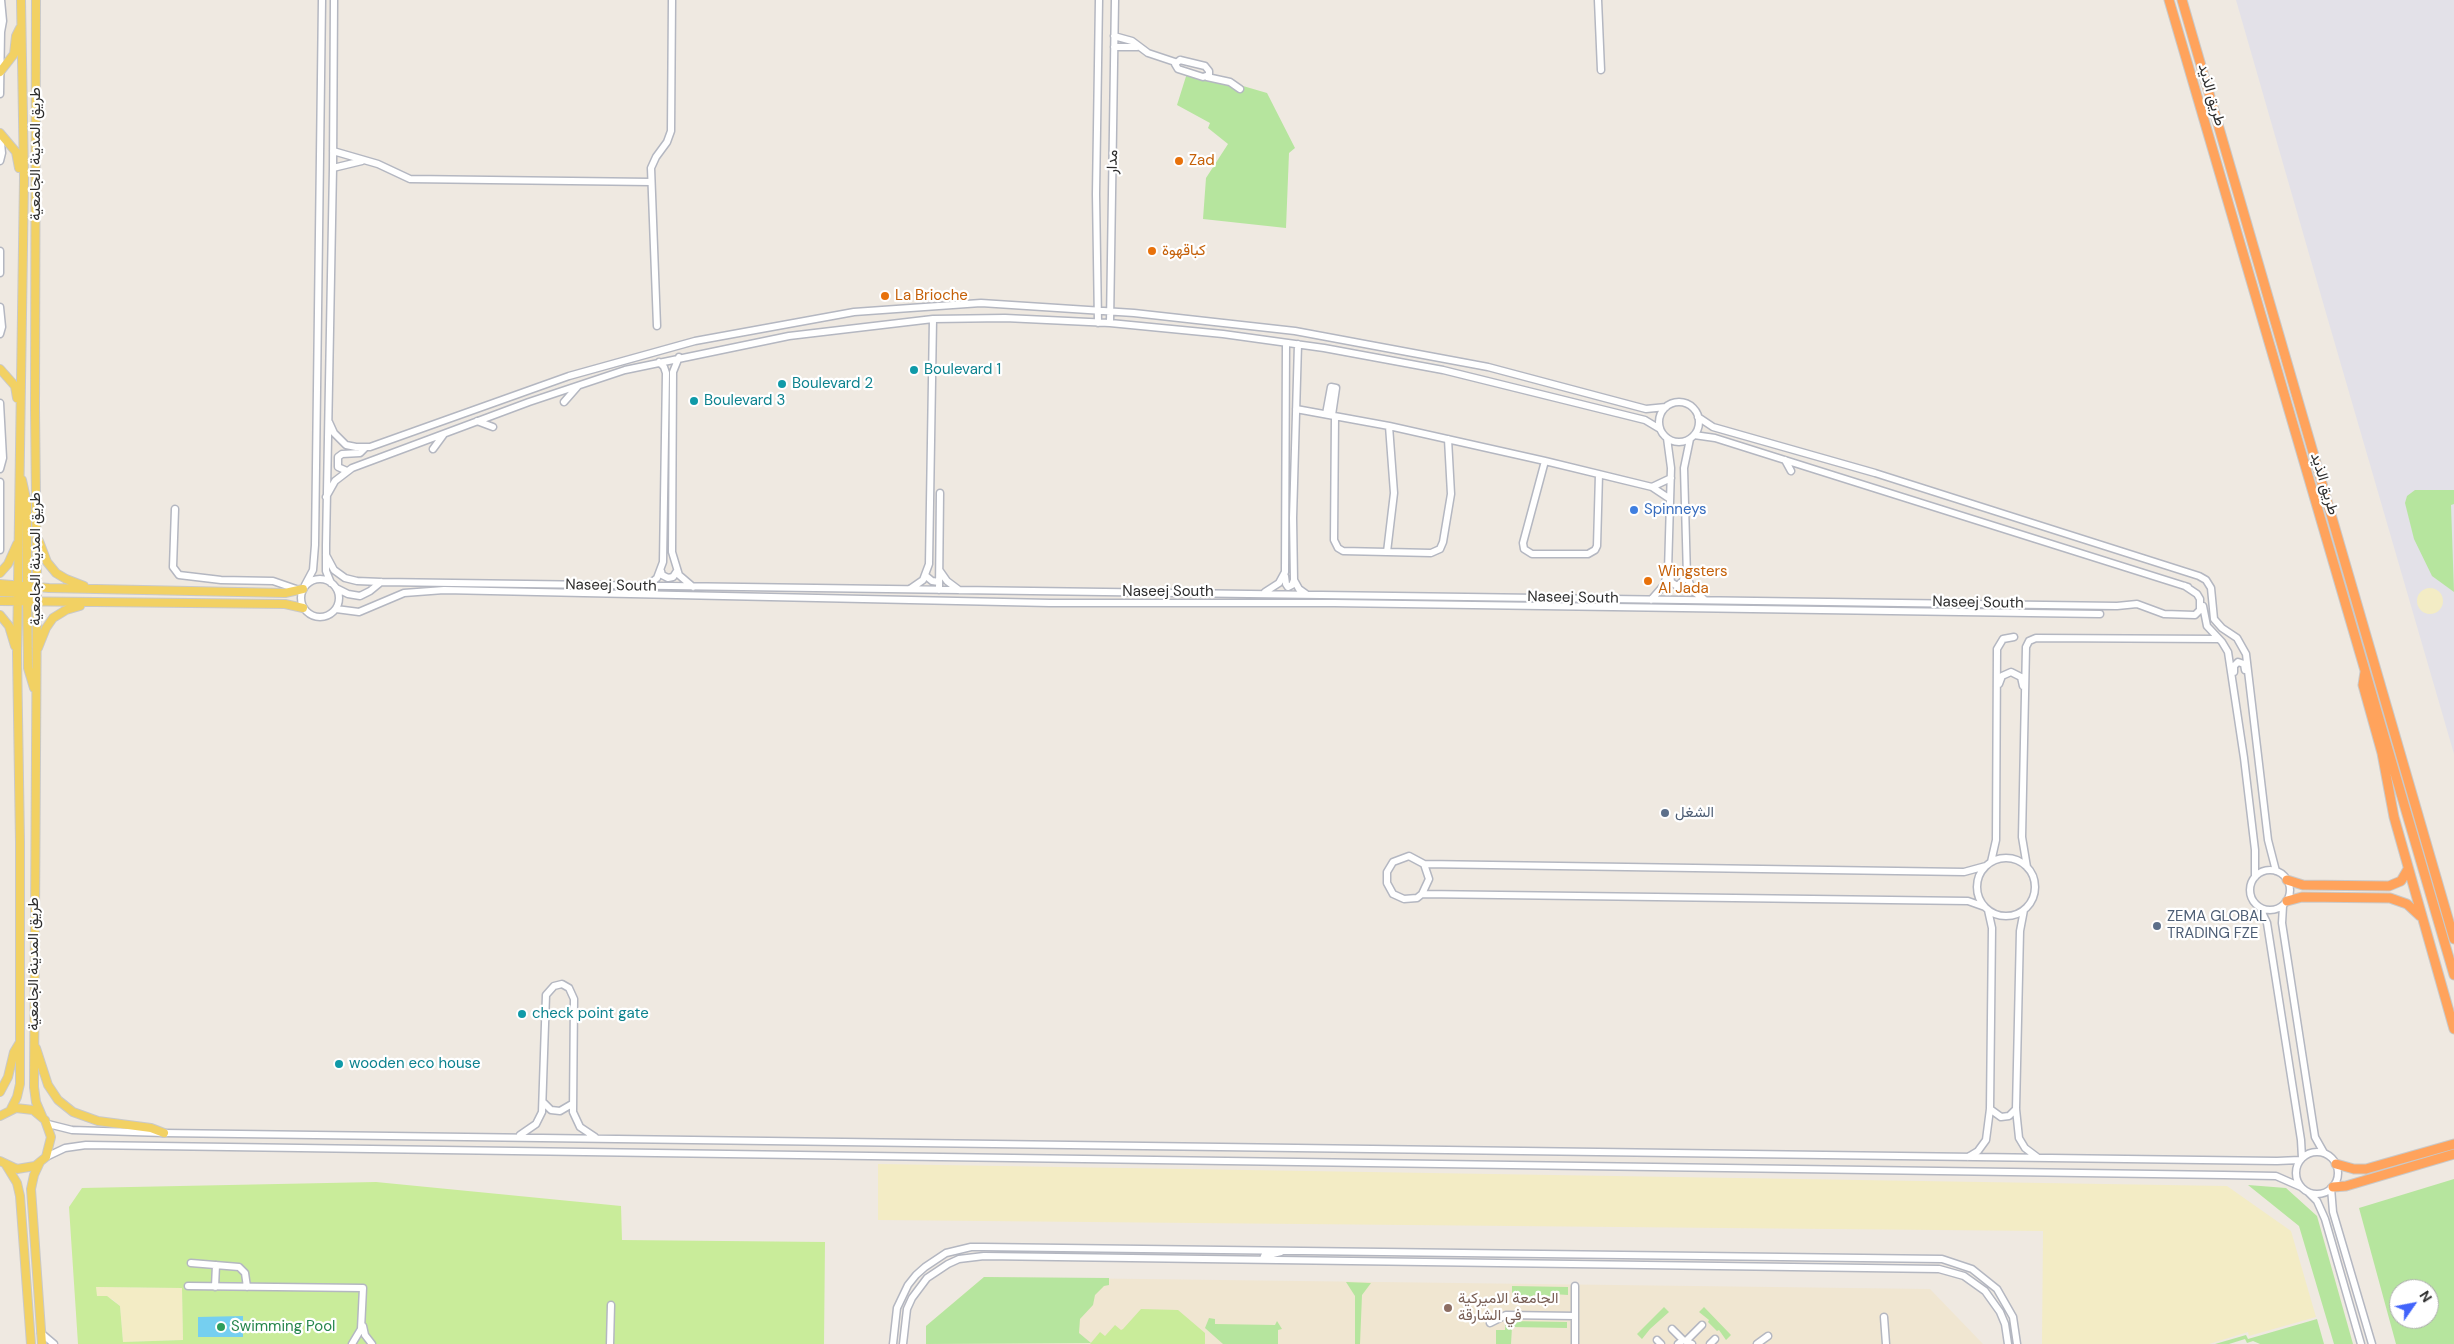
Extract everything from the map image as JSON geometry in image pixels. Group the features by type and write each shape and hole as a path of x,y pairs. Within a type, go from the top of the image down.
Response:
{"highway":[{"name":"طريق الذيد","path":"2169,0 2300,454 2366,670 2454,975"},
{"name":"طريق الذيد","path":"2182,0 2454,939"},
{"path":"2366,670 2363,685 2380,747 2394,817 2454,1030"},
{"path":"2287,880 2304,885 2389,886 2401,881 2408,869"},
{"path":"2285,904 2302,897 2390,898 2407,904 2423,920"},
{"path":"2336,1164 2354,1169 2372,1168 2454,1144"},
{"path":"2332,1188 2346,1186 2454,1154"}],"main road":[{"name":"طريق المدينة الجامعية","path":"11,1109 20,1089 20,842 17,653 24,593 18,542 24,178 21,0"},
{"name":"طريق المدينة الجامعية","path":"36,0 37,652 35,690 34,1092 42,1116 48,1124"},
{"path":"0,72 15,52 16,36 22,26"},
{"path":"0,133 16,152 24,178"},
{"path":"0,369 15,386 21,408"},
{"path":"20,474 27,503 24,593 29,674 35,690"},
{"path":"37,536 48,562 56,573 66,579 94,589"},
{"path":"0,573 8,564 18,542"},
{"path":"0,584 24,593 37,601 285,604 303,608"},
{"path":"0,600 37,588 285,593 302,588"},
{"path":"0,592 24,593"},
{"path":"37,652 46,628 53,618 66,610 91,603"},
{"path":"0,615 9,626 17,653"},
{"path":"0,1092 8,1077 16,1048 20,1042"},
{"path":"34,1045 48,1086 58,1100 72,1112 98,1121 151,1128 164,1133"},
{"path":"0,1116 11,1109 27,1108 42,1116"},
{"path":"42,1344 31,1190 34,1175 51,1144 48,1124"},
{"path":"3,1163 24,1169 43,1160"},
{"path":"3,1163 17,1183 20,1196 31,1344"}],"street":[{"path":"0,0 3,21 1,32 0,94"},
{"path":"322,0 319,367 315,559 313,570 302,588 300,596 303,608 308,614 319,618 331,614 336,608 339,596 326,571 334,168 334,0"},
{"path":"657,326 651,182 653,162 667,142 670,131 672,0"},
{"name":"مدار","path":"1098,323 1096,194 1099,0"},
{"name":"مدار","path":"1110,324 1115,0"},
{"path":"1598,0 1601,70"},
{"path":"1114,36 1132,41 1137,47"},
{"path":"1114,47 1137,47 1176,62 1180,60 1205,66 1210,71 1207,76"},
{"path":"1176,62 1178,69 1203,78 1207,76 1230,82 1240,89"},
{"path":"0,133 2,153 0,161"},
{"path":"333,151 368,160 410,179 651,182"},
{"path":"334,168 351,162 368,160"},
{"path":"0,251 0,273"},
{"path":"347,471 338,466 338,457 342,454 360,453 365,448 590,369 695,342 770,326 844,314 932,305 1005,304 1098,310 1228,322 1296,331 1488,367 1646,409 1684,403 1693,408 1698,417 1713,427 1875,473 2178,569 2199,576 2210,584 2212,608 2216,623 2237,638 2245,650 2268,840 2276,871"},
{"path":"0,307 2,328 0,334"},
{"path":"326,497 335,481 347,471 444,433 578,386 679,357 819,331 932,319 1005,318 1098,323 1223,334 1298,344 1444,370 1645,420 1660,429 1667,438 1671,456 1668,562 1664,586 1651,600"},
{"path":"909,590 917,586 926,576 929,564 932,508 932,319"},
{"path":"1286,343 1285,583 1288,587 1292,586 1294,580 1293,518 1298,344"},
{"path":"679,357 674,369 672,552 677,571 684,581 694,587"},
{"path":"647,586 655,580 661,571 665,486 665,369 659,362"},
{"path":"665,369 668,366 674,369"},
{"path":"319,367 330,367"},
{"path":"564,402 578,386"},
{"path":"0,403 2,458 0,468"},
{"path":"1660,429 1660,415 1666,407"},
{"path":"1296,410 1389,426 1545,461 1652,487 1670,499"},
{"path":"1331,415 1335,543 1343,551 1433,552 1442,547 1451,490 1447,453 1448,439"},
{"path":"1698,417 1698,427 1692,437 1684,468 1686,556 1689,584 1696,594 1706,601"},
{"path":"477,421 493,427"},
{"path":"328,422 334,434 342,442 351,446 365,448"},
{"path":"1387,552 1394,493 1389,426"},
{"path":"659,434 665,428"},
{"path":"433,449 444,433"},
{"path":"1667,438 1677,442 1692,437 1715,438 2185,586 2202,594 2207,626 2228,652 2255,850 2255,877"},
{"path":"1786,460 1790,471"},
{"path":"1545,461 1523,543 1524,549 1532,554 1588,554 1595,550 1597,546 1599,474"},
{"path":"658,477 665,486"},
{"path":"1652,487 1671,478"},
{"path":"0,482 0,550"},
{"path":"939,586 940,493"},
{"path":"175,509 173,567 179,575 221,580 273,581 302,588 320,579 348,594 360,596 381,582"},
{"name":"Naseej South","path":"326,554 334,570 345,578 357,581 381,582 909,590 939,586 960,590 2116,606 2137,604 2164,614 2195,615 2201,608 2200,599 2195,592 2185,586"},
{"path":"1668,562 1671,582 1675,586 1679,586 1683,582 1686,556"},
{"path":"2172,582 2178,578 2178,569"},
{"path":"661,571 662,575 668,578 675,576 677,571"},
{"path":"939,571 947,581 960,590"},
{"path":"1262,593 1276,586 1285,574"},
{"path":"926,576 939,586"},
{"path":"1294,580 1299,589 1307,594"},
{"path":"336,608 359,612 404,593 444,590 1057,603 1305,603 2100,614"},
{"path":"1967,1157 1978,1151 1986,1140 1990,1109 1992,928 1977,890 1979,877 1988,864 1996,844 1997,646 2005,638 2014,637"},
{"path":"2027,868 2013,859 2001,858 1964,872 1424,864 1414,857 1403,857 1389,866 1386,877 1389,888 1398,897 1410,899 1422,894 1968,901 2003,916 2014,916 2024,910 2032,900 2035,888 2032,876 2027,868 2022,843 2026,647 2029,641 2034,638 2220,640"},
{"path":"2233,687 2233,667 2238,662 2244,666 2250,686"},
{"path":"1996,697 2000,679 2006,673 2011,672 2017,673 2022,680 2025,700"},
{"path":"1422,894 1429,879 1424,864"},
{"path":"2301,1187 2296,1176 2301,1159 2302,1140 2267,923 2260,908 2250,895 2250,886 2255,877 2264,870 2276,871 2287,880 2290,888 2282,923 2315,1137 2324,1153 2336,1164 2338,1174 2332,1188 2333,1212 2372,1344"},
{"path":"2260,908 2274,910 2285,904"},
{"path":"2024,910 2020,931 2016,1109 2018,1133 2022,1144 2028,1152 2038,1158"},
{"path":"514,1137 527,1132 536,1124 544,1104 546,995 554,986 562,984 569,988 574,999 572,1104 575,1117 580,1127 588,1134 598,1138"},
{"path":"544,1104 551,1110 560,1112 572,1104"},
{"path":"1990,1109 2002,1117 2008,1116 2016,1109"},
{"path":"48,1124 78,1131 164,1133 2277,1162 2301,1159 2312,1152 2324,1153"},
{"path":"43,1160 65,1148 86,1145 2276,1176 2289,1180 2301,1187 2308,1192 2320,1207 2361,1344"},
{"path":"2308,1192 2318,1194 2332,1188"},
{"path":"893,1344 897,1308 908,1285 930,1263 958,1249 983,1246 1926,1259 1958,1263 1985,1278 1997,1289 2013,1317 2017,1344"},
{"path":"1263,1260 1264,1256 1284,1250"},
{"path":"1690,1266 1698,1260 1694,1255"},
{"path":"903,1344 907,1309 919,1287 937,1270 959,1259 984,1256 1927,1269 1952,1272 1975,1283 1993,1301 2005,1324 2008,1344"},
{"path":"191,1263 242,1268 246,1275 247,1287"},
{"path":"215,1287 216,1265"},
{"path":"188,1286 363,1288 362,1322 359,1336 353,1344"},
{"path":"1575,1286 1575,1344"},
{"path":"610,1344 611,1305"},
{"path":"1490,1323 1506,1315 1575,1316"},
{"path":"1884,1317 1886,1344"},
{"path":"362,1322 365,1335 372,1344"},
{"path":"1672,1329 1685,1342 1702,1325"},
{"path":"41,1333 54,1344"},
{"path":"1760,1343 1768,1336"},
{"path":"1710,1344 1715,1338"},
{"path":"353,1344 360,1340 372,1344"}],"shaded area":[{"path":"2236,0 2454,0 2454,754 2326,313"},
{"name":"الجامعة الاميركية في الشارقة","path":"984,1277 1930,1289 1983,1344 926,1344 926,1326"}],"green space":[{"path":"1188,70 1267,93 1295,148 1289,153 1286,228 1203,219 1206,178 1228,144 1208,128 1210,123 1177,105"},
{"path":"2415,490 2454,490 2454,504 2451,505 2454,592 2432,576 2414,539 2405,503 2407,496"},
{"path":"2454,1179 2454,1344 2396,1344 2392,1329 2439,1329 2439,1279 2389,1279 2389,1318 2359,1208"},
{"path":"376,1182 621,1206 622,1240 825,1242 824,1344 78,1344 69,1207 82,1188","holes":["96,1287 182,1288 183,1340 123,1342 120,1306 107,1296 97,1296"]},
{"path":"2248,1185 2286,1188 2317,1216 2353,1344 2334,1344 2299,1226"},
{"path":"984,1277 1109,1278 1109,1285 1104,1286 1095,1295 1093,1305 1080,1319 1079,1333 1091,1343 926,1344 926,1326"},
{"path":"1346,1282 1371,1283 1362,1295 1360,1344 1355,1344 1355,1296"},
{"path":"1512,1286 1568,1287 1568,1295 1553,1294 1553,1298 1546,1298 1546,1295 1533,1295 1532,1298 1527,1298 1527,1295 1512,1295"},
{"path":"1664,1307 1669,1312 1642,1339 1637,1334"},
{"path":"1704,1307 1731,1335 1726,1340 1719,1330 1717,1331 1708,1322 1709,1320 1699,1312"},
{"path":"1141,1309 1178,1310 1205,1333 1205,1344 1090,1344 1100,1332 1105,1336 1115,1325 1121,1330 1123,1329"},
{"path":"1506,1316 1509,1317 1510,1321 1567,1322 1567,1328 1512,1327 1511,1344 1496,1344 1496,1330 1505,1330"},
{"path":"1209,1318 1215,1319 1215,1324 1275,1325 1277,1321 1282,1329 1278,1330 1278,1344 1223,1344 1205,1328"},
{"path":"2317,1319 2324,1344 2260,1344 2253,1341 2247,1343 2245,1339 2229,1344 2215,1344 2246,1335 2248,1339"}],"sand":[{"path":"2430,588 2439,592 2443,601 2439,610 2430,614 2421,610 2417,601 2421,592"},
{"path":"878,1164 2227,1186 2291,1231 2316,1317 2249,1336 2248,1332 2209,1344 2042,1344 2043,1231 878,1220"},
{"path":"96,1287 182,1288 183,1340 123,1342 120,1306 112,1299 96,1296"}],"water":[{"name":"Swimming Pool","path":"243,1316 243,1337 198,1337 198,1317"}],"place":[{"name":"Zad","path":"1179,161"},
{"name":"كباقهوة","path":"1152,251"},
{"name":"La Brioche","path":"885,296"},
{"name":"Boulevard 1","path":"914,370"},
{"name":"Boulevard 2","path":"782,384"},
{"name":"Boulevard 3","path":"694,401"},
{"name":"Spinneys","path":"1634,510"},
{"name":"Wingsters Al Jada","path":"1648,581"},
{"name":"الشغل","path":"1665,813"},
{"name":"ZEMA GLOBAL TRADING FZE","path":"2157,926"},
{"name":"check point gate","path":"522,1014"},
{"name":"wooden eco house","path":"339,1064"},
{"name":"الجامعة الاميركية في الشارقة","path":"1448,1308"},
{"name":"Swimming Pool","path":"221,1327"}]}
